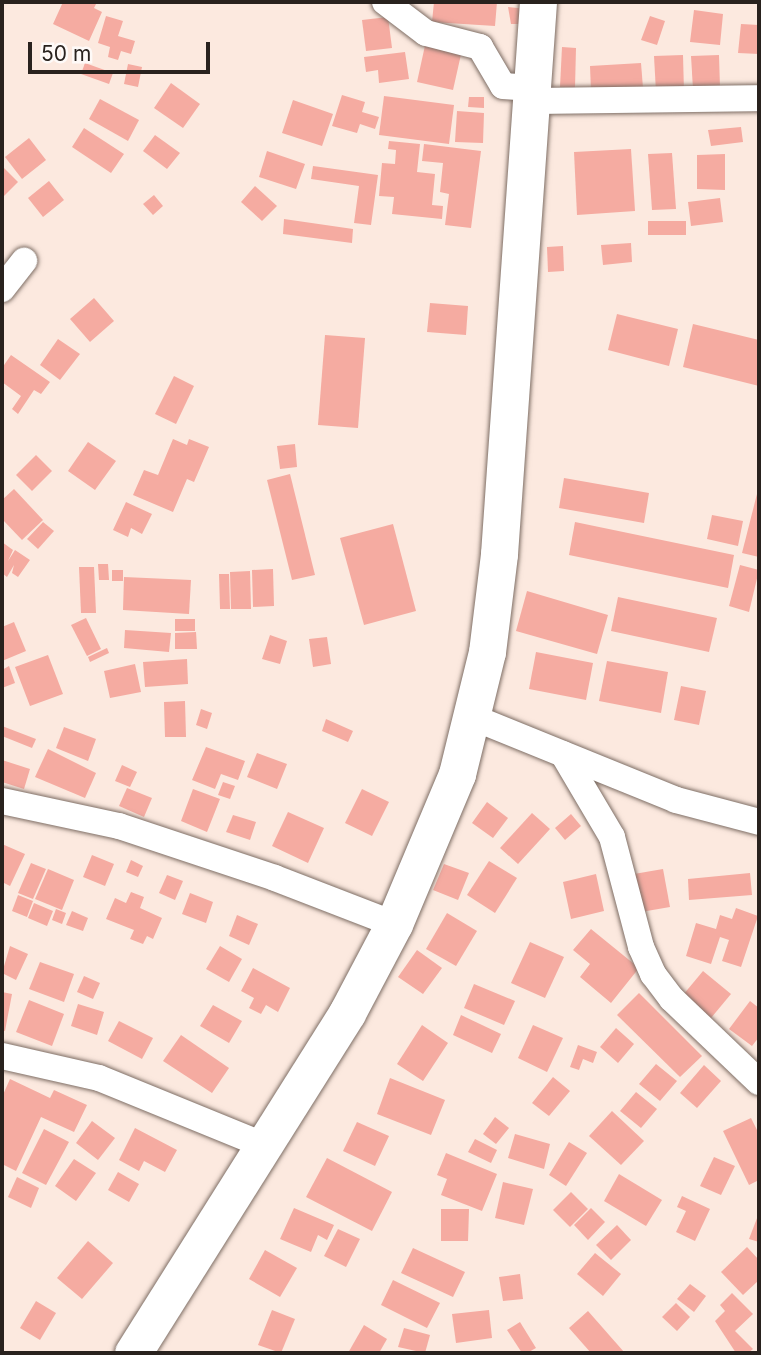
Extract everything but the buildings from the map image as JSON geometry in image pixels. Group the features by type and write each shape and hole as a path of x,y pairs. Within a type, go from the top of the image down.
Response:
{"street":[{"path":"385,2 425,33 480,47 503,86 528,94 759,97"},
{"path":"133,1353 266,1146 346,1013 394,923 457,774 487,652 499,554 528,94 538,2"},
{"path":"2,289 24,261"},
{"path":"472,717 676,800 759,822"},
{"path":"563,754 612,837 641,947 653,974 673,999 759,1082"},
{"path":"2,801 119,826 275,878 394,923"},
{"path":"2,1056 99,1078 266,1146"}]}
